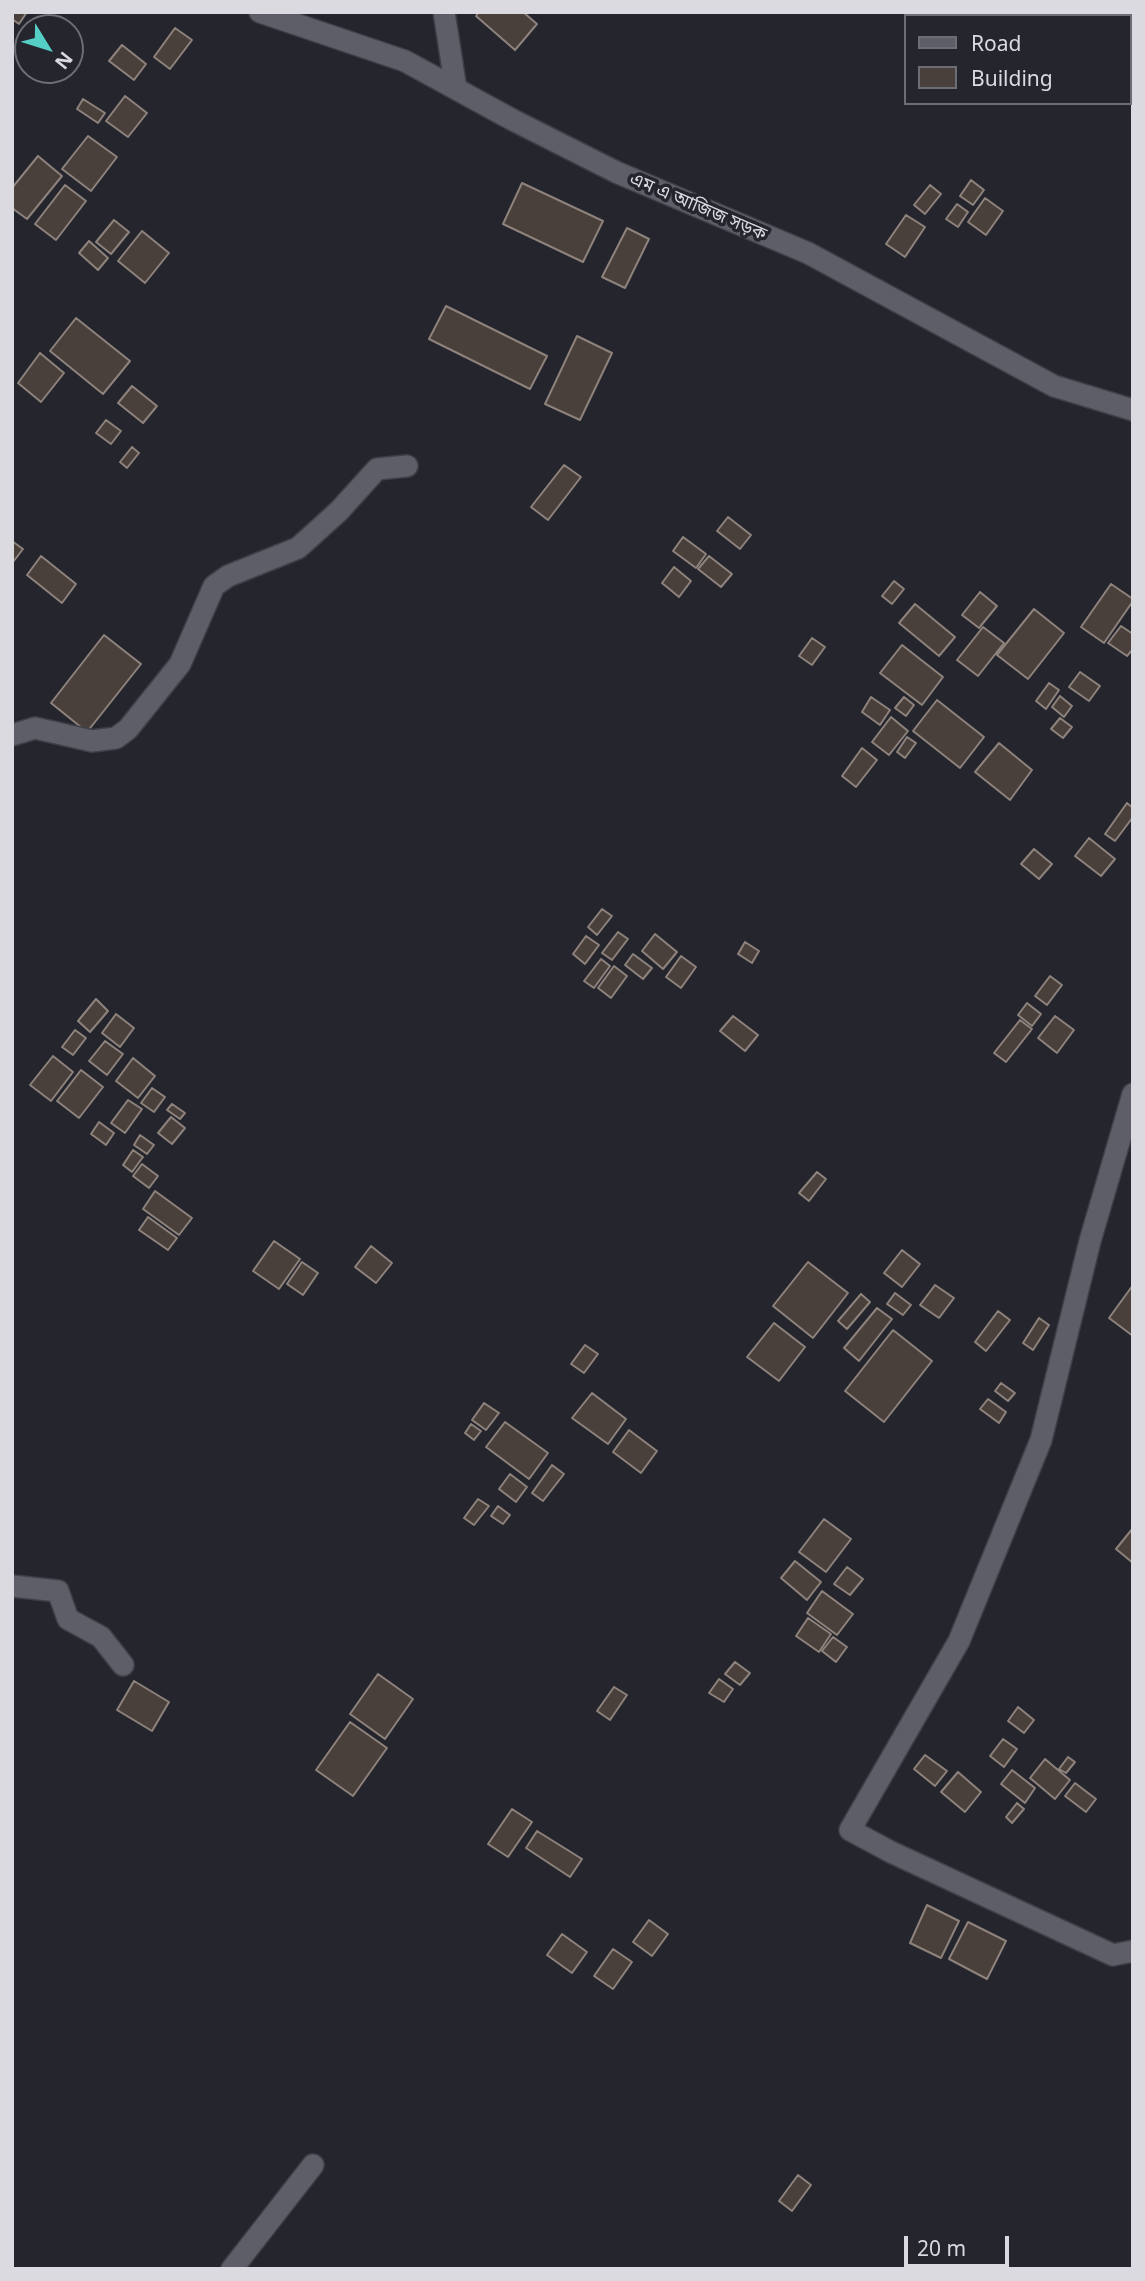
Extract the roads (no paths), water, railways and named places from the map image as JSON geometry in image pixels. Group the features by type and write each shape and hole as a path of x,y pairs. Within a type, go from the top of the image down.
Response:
{"street":[{"name":"এম এ আজিজ সড়ক","path":"260,12 405,61 616,172 808,253 1054,386 1133,410"},
{"path":"444,12 456,89"},
{"path":"12,735 35,728 92,741 117,738 128,729 180,664 214,586 228,576 298,548 339,511 377,469 407,466"},
{"path":"1133,1094 1090,1241 1041,1440 959,1641 850,1830 891,1852 1113,1955 1133,1951"},
{"path":"12,1586 58,1591 68,1619 101,1637 123,1665"},
{"path":"232,2269 313,2165"}]}
